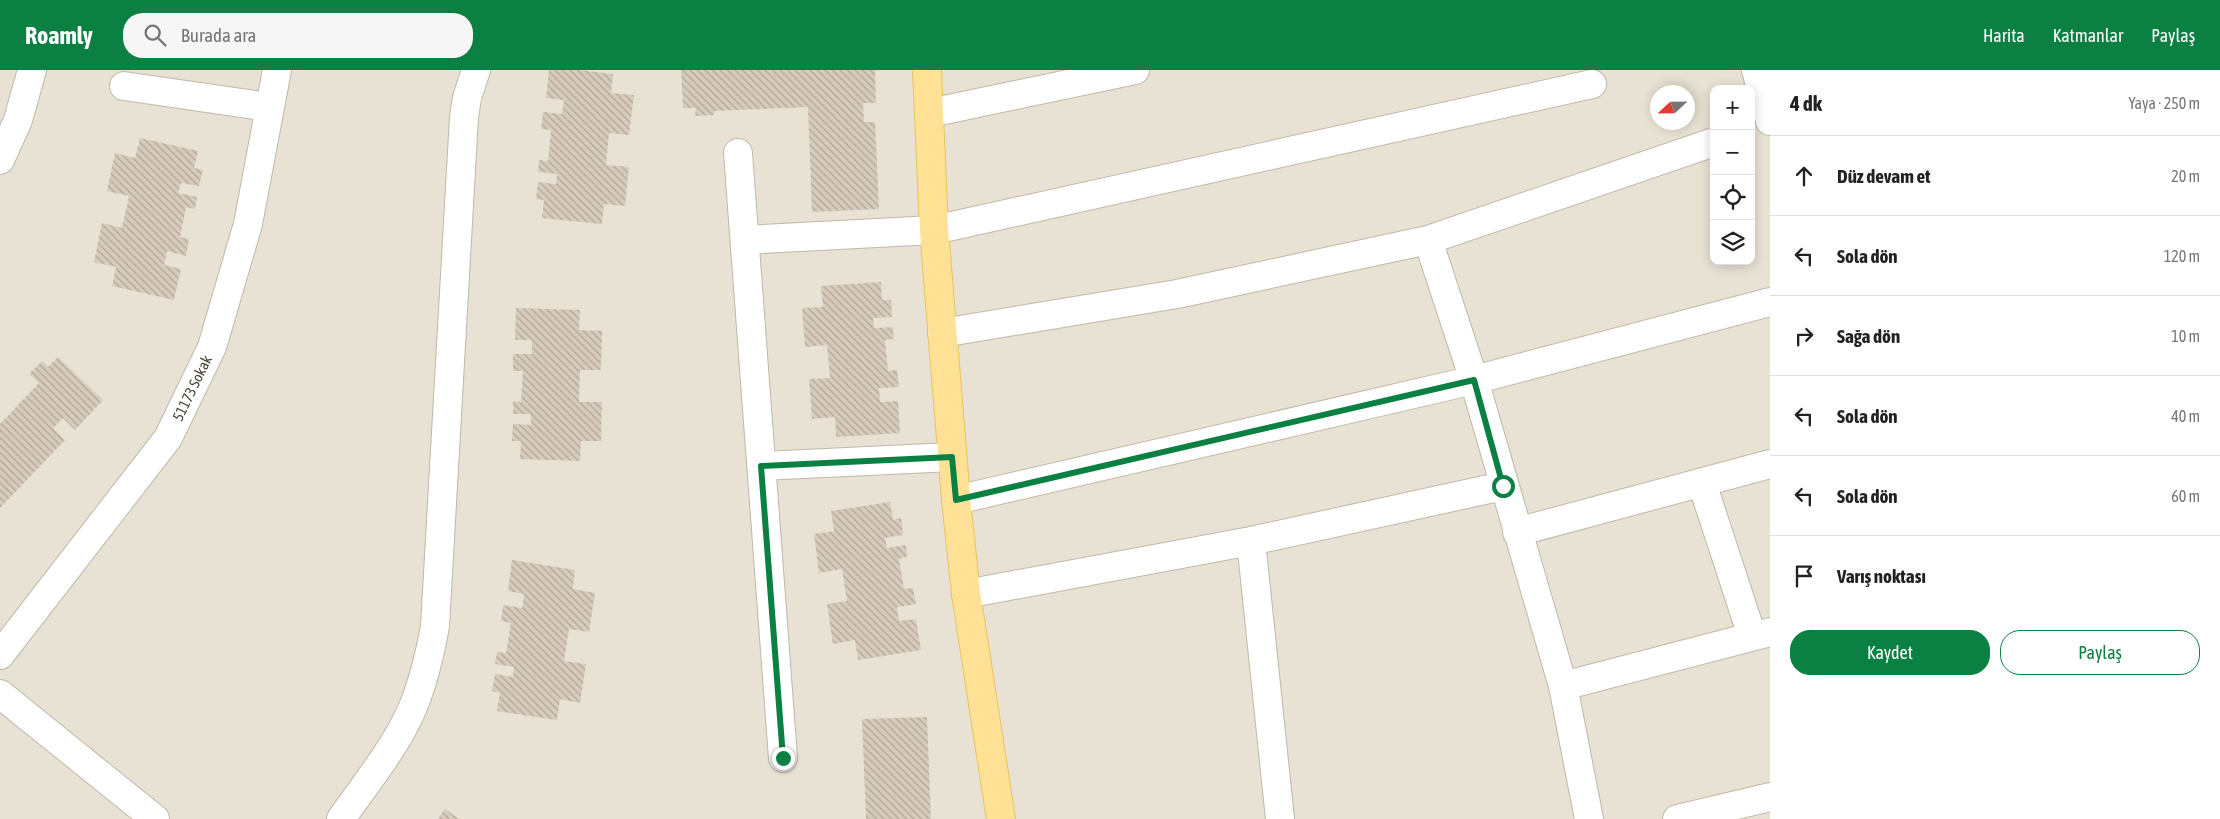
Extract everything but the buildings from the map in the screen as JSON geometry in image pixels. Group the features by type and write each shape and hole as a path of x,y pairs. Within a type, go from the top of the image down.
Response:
{"main road":[{"path":"927,70 934,230 956,500 966,594 1001,819"}],"street":[{"path":"0,160 18,120 32,70"},
{"name":"51173 Sokak","path":"0,655 168,438 212,348 248,224 277,70"},
{"path":"340,819 399,733 416,699 430,654 435,626 464,117 467,98 476,70"},
{"path":"930,113 1135,70"},
{"path":"1755,128 1770,122 1756,70"},
{"path":"745,240 934,230 1592,84"},
{"path":"124,86 269,106"},
{"path":"942,333 1177,294 1428,240 1710,143"},
{"path":"738,153 783,758"},
{"path":"1428,240 1474,380 1503,486 1563,686 1589,819"},
{"path":"956,500 1474,380 1770,302"},
{"path":"761,466 952,457"},
{"path":"1517,532 1770,464"},
{"path":"1563,686 1761,634 1702,483"},
{"path":"966,594 1251,541 1503,486"},
{"path":"1251,541 1280,819"},
{"path":"0,694 154,819"},
{"path":"1677,819 1770,797"}],"shaded area":[{"path":"0,70 1770,70 1770,819 0,819"}],"route":[{"path":"783,758 761,466 952,457 956,500 1474,380 1503,486"}]}
